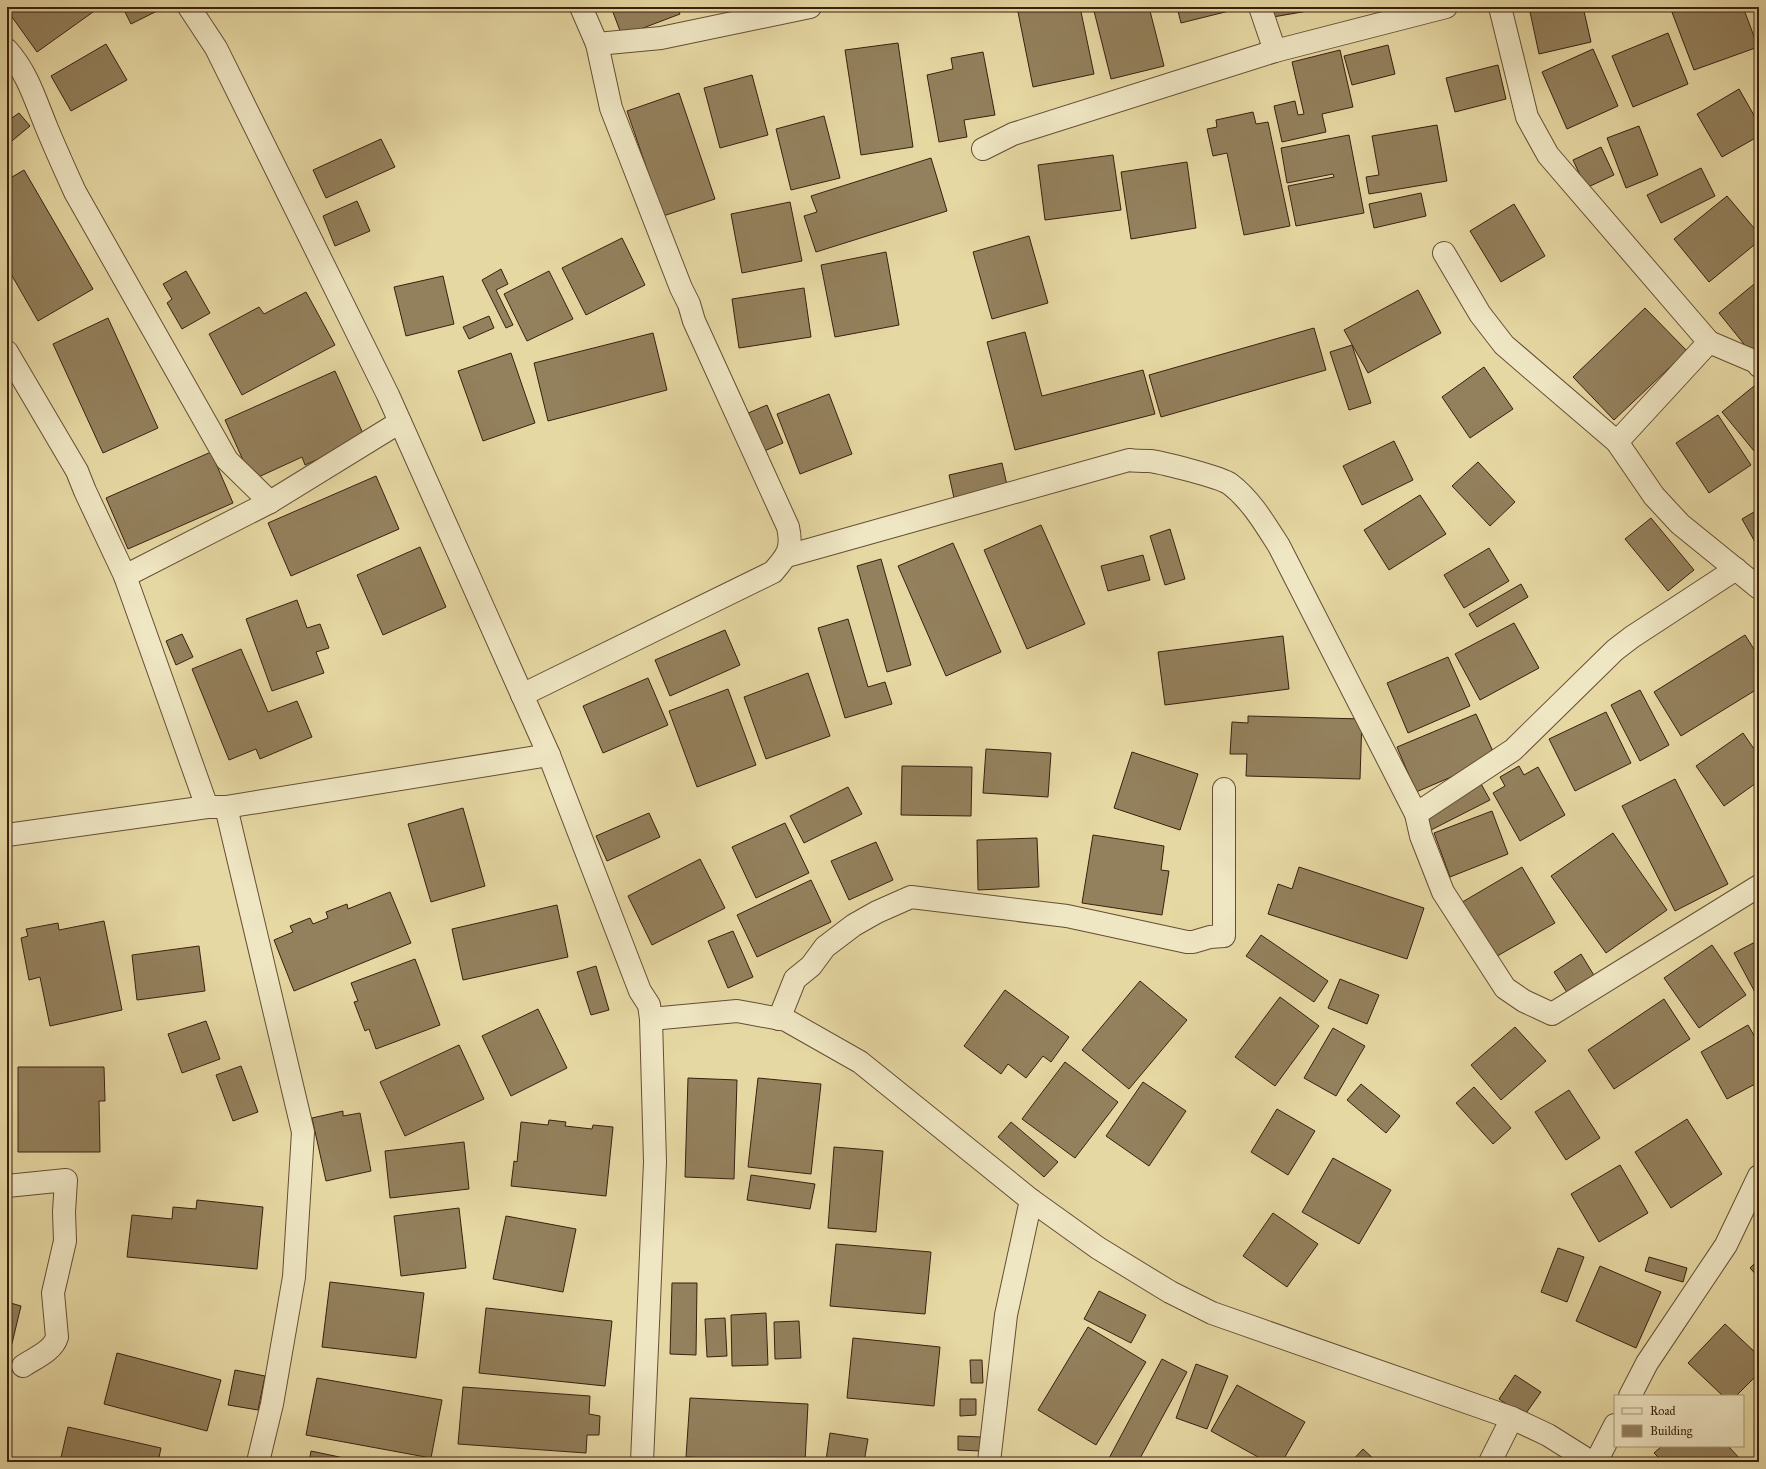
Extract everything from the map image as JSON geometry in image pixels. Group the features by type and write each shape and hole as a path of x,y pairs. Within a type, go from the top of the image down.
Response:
{"street":[{"path":"189,7 216,48 385,388 549,755 640,991 649,1005 651,1019 655,1162 642,1462"},
{"path":"522,695 773,572 787,556 791,541 788,527 694,321 689,304 681,288 611,108 596,44 581,7"},
{"path":"596,44 662,38 810,7"},
{"path":"1260,7 1276,51"},
{"path":"983,148 1013,134 1276,51 1446,7"},
{"path":"1500,7 1527,117 1548,155 1709,342 1756,362 1759,366"},
{"path":"7,50 16,59 26,74 55,148 75,192 227,460 270,502"},
{"path":"1444,253 1480,314 1504,345 1617,442 1654,496 1680,524 1759,588"},
{"path":"1617,442 1709,342"},
{"path":"7,352 77,471 84,491 124,576 217,807 304,1132 294,1277 272,1404 258,1462"},
{"path":"124,576 270,502 400,422"},
{"path":"787,556 1129,460 1152,461 1211,476 1228,483 1241,494 1263,520 1279,546 1416,814 1421,836 1443,892 1505,988 1524,1001 1552,1014 1759,886"},
{"path":"1416,814 1513,750 1615,650 1632,637 1736,569"},
{"path":"7,835 217,807 549,755"},
{"path":"779,1019 795,979 811,966 825,947 854,925 877,912 911,897 1067,916 1187,942 1193,942 1210,936 1224,936 1224,789"},
{"path":"651,1019 737,1011 786,1020 860,1062 1031,1200 1098,1248 1170,1292 1212,1313 1512,1418 1548,1435 1591,1462"},
{"path":"1631,1395 1647,1363 1726,1245 1759,1176"},
{"path":"7,1186 66,1180 64,1212 66,1241 53,1293 57,1336 56,1341 47,1351 23,1366"},
{"path":"989,1462 1006,1315 1031,1200"},
{"path":"1490,1462 1512,1418"},
{"path":"1596,1462 1614,1427"}],"building":[{"path":"7,7 100,7 37,52 7,10"},
{"path":"165,7 131,24 123,8"},
{"path":"611,7 677,7 680,14 622,36"},
{"path":"1017,7 1080,7 1094,74 1033,87"},
{"path":"1093,7 1149,7 1164,66 1111,79"},
{"path":"1177,7 1236,7 1237,9 1181,23"},
{"path":"1271,7 1325,7 1325,8 1273,17"},
{"path":"1529,7 1583,7 1591,42 1539,54"},
{"path":"1670,7 1743,7 1758,47 1694,70"},
{"path":"1668,33 1688,84 1633,107 1612,56"},
{"path":"898,43 913,147 861,155 845,50"},
{"path":"106,44 127,80 71,111 51,76"},
{"path":"1388,45 1395,74 1352,85 1344,56"},
{"path":"1593,49 1618,106 1567,129 1542,72"},
{"path":"1340,50 1353,107 1322,114 1326,132 1282,142 1274,106 1295,101 1298,115 1304,114 1292,62"},
{"path":"983,52 995,115 964,120 967,137 939,142 927,75 953,69 951,58"},
{"path":"1498,65 1506,99 1455,112 1446,78"},
{"path":"752,75 768,135 720,148 704,88"},
{"path":"1739,89 1759,124 1759,136 1722,157 1697,114"},
{"path":"679,93 715,199 663,216 627,111"},
{"path":"1253,112 1256,124 1268,122 1290,226 1244,235 1227,153 1213,156 1207,129 1217,127 1216,120"},
{"path":"19,113 30,126 7,145 7,118 9,120"},
{"path":"824,116 840,178 791,190 776,129"},
{"path":"1437,125 1447,181 1369,194 1366,177 1379,175 1372,136"},
{"path":"1639,126 1658,175 1626,188 1607,138"},
{"path":"1349,135 1364,213 1296,226 1288,186 1334,177 1333,174 1287,183 1281,148"},
{"path":"381,139 395,167 326,198 313,170"},
{"path":"1601,147 1614,175 1586,188 1573,160"},
{"path":"1113,155 1121,210 1045,220 1038,165"},
{"path":"931,158 947,211 816,252 804,216 817,212 811,196"},
{"path":"1187,162 1196,228 1131,239 1121,172"},
{"path":"1701,168 1715,196 1661,223 1647,195"},
{"path":"24,170 93,289 38,321 7,267 7,180"},
{"path":"1421,193 1426,216 1374,228 1369,204"},
{"path":"1727,196 1759,234 1759,241 1709,282 1674,239"},
{"path":"357,201 370,231 335,246 323,216"},
{"path":"790,202 802,261 742,273 731,214"},
{"path":"1514,204 1545,256 1501,282 1470,231"},
{"path":"1029,236 1048,303 992,319 973,252"},
{"path":"622,238 645,285 586,315 562,268"},
{"path":"886,252 899,325 835,337 821,265"},
{"path":"501,269 508,284 496,290 513,325 506,328 482,280"},
{"path":"186,271 210,313 182,329 167,303 172,299 163,284"},
{"path":"549,271 573,319 527,341 504,294"},
{"path":"443,276 454,324 406,336 394,287"},
{"path":"1759,280 1759,348 1752,354 1719,313"},
{"path":"804,288 811,337 739,348 732,299"},
{"path":"1418,290 1441,333 1368,373 1344,330"},
{"path":"306,292 335,345 242,395 209,334 259,307 264,314"},
{"path":"1645,308 1687,351 1614,420 1573,377"},
{"path":"489,316 494,328 469,339 463,327"},
{"path":"108,318 158,428 103,453 53,344"},
{"path":"1314,328 1326,370 1161,417 1149,375"},
{"path":"1025,332 1042,396 1143,370 1155,414 1015,450 987,342"},
{"path":"653,333 667,390 548,421 534,363"},
{"path":"1352,345 1371,403 1349,410 1330,352"},
{"path":"511,353 535,423 483,441 458,371"},
{"path":"1484,367 1513,409 1470,438 1442,397"},
{"path":"335,371 365,438 305,465 302,457 252,480 225,420"},
{"path":"1759,382 1759,457 1722,412"},
{"path":"829,394 852,454 800,474 777,414"},
{"path":"767,405 783,443 762,452 746,414"},
{"path":"1718,415 1751,465 1709,493 1676,443"},
{"path":"1394,441 1413,480 1362,505 1343,466"},
{"path":"211,452 233,503 128,549 106,498"},
{"path":"1478,462 1515,502 1490,526 1452,486"},
{"path":"1002,463 1007,485 954,498 949,475"},
{"path":"376,476 399,529 291,576 268,523"},
{"path":"1420,495 1446,534 1389,570 1364,530"},
{"path":"1759,509 1759,549 1742,519"},
{"path":"1651,518 1694,570 1668,591 1625,539"},
{"path":"1041,525 1085,624 1027,649 984,550"},
{"path":"1170,529 1185,579 1165,585 1150,536"},
{"path":"953,543 1001,652 946,676 898,566"},
{"path":"420,547 446,607 383,635 357,575"},
{"path":"1489,548 1509,581 1464,608 1444,575"},
{"path":"1143,555 1150,580 1108,591 1101,566"},
{"path":"881,559 911,665 887,672 857,566"},
{"path":"1521,584 1528,597 1477,627 1469,614"},
{"path":"297,600 307,628 320,624 329,648 316,652 324,673 272,691 246,619"},
{"path":"848,619 868,687 885,682 892,704 845,718 818,628"},
{"path":"1514,623 1539,668 1480,700 1455,654"},
{"path":"725,630 740,665 670,696 655,660"},
{"path":"182,634 193,657 176,665 166,641"},
{"path":"1745,635 1759,657 1759,688 1681,736 1654,692"},
{"path":"1283,636 1289,689 1165,705 1158,652"},
{"path":"241,649 268,712 297,701 312,737 260,759 256,749 229,760 192,669"},
{"path":"1448,657 1470,706 1408,733 1387,683"},
{"path":"808,673 830,736 766,759 744,697"},
{"path":"648,678 668,725 603,753 583,706"},
{"path":"728,689 756,765 697,787 669,711"},
{"path":"1640,690 1669,745 1640,761 1611,705"},
{"path":"7,700 11,722 7,723"},
{"path":"1606,712 1631,763 1575,791 1549,739"},
{"path":"1476,714 1496,758 1416,792 1397,747"},
{"path":"1248,716 1362,719 1360,779 1246,776 1247,754 1230,754 1232,722 1248,723"},
{"path":"1743,733 1759,756 1759,781 1724,806 1696,766"},
{"path":"986,749 1051,753 1048,797 983,793"},
{"path":"1132,752 1198,774 1180,830 1114,808"},
{"path":"902,766 972,767 971,816 901,815"},
{"path":"1519,766 1524,775 1538,767 1565,815 1520,841 1493,793 1505,786 1500,777"},
{"path":"1675,779 1728,884 1675,911 1622,806"},
{"path":"1480,782 1490,800 1431,830 1422,812"},
{"path":"848,787 862,814 804,843 790,816"},
{"path":"463,808 485,886 431,902 408,824"},
{"path":"1492,811 1508,854 1450,877 1434,833"},
{"path":"649,813 660,837 607,861 596,836"},
{"path":"785,823 809,873 756,898 732,847"},
{"path":"1613,833 1667,910 1606,953 1551,876"},
{"path":"1093,835 1164,846 1161,870 1169,871 1162,915 1082,903"},
{"path":"1037,838 1039,887 978,890 977,840"},
{"path":"876,842 893,880 849,900 831,861"},
{"path":"700,859 725,908 652,945 628,896"},
{"path":"1299,867 1424,908 1407,959 1268,914 1278,884 1292,889"},
{"path":"1522,867 1555,923 1492,959 1459,904"},
{"path":"811,880 831,922 757,957 737,915"},
{"path":"390,892 411,943 294,991 274,940 293,932 290,926 310,918 313,924 328,918 326,912 347,904 348,909"},
{"path":"557,905 568,957 463,980 452,929"},
{"path":"104,921 122,1010 50,1026 40,977 29,980 21,938 28,936 26,929 58,923 59,930"},
{"path":"733,931 753,977 728,988 708,941"},
{"path":"1261,935 1328,981 1314,1002 1246,956"},
{"path":"1759,940 1759,994 1757,996 1734,953"},
{"path":"1712,945 1746,995 1699,1028 1664,978"},
{"path":"199,946 205,991 137,1000 132,955"},
{"path":"1581,954 1595,977 1568,994 1554,972"},
{"path":"415,959 440,1025 376,1049 369,1029 365,1031 354,1002 358,1001 351,983"},
{"path":"596,966 609,1010 591,1015 577,972"},
{"path":"1340,979 1379,995 1367,1024 1328,1008"},
{"path":"1140,981 1187,1020 1129,1089 1082,1050"},
{"path":"1005,990 1069,1037 1051,1062 1043,1056 1026,1078 1008,1064 1001,1074 964,1046"},
{"path":"1280,997 1319,1026 1275,1086 1235,1057"},
{"path":"1664,999 1690,1039 1614,1089 1588,1050"},
{"path":"538,1009 567,1068 511,1096 482,1036"},
{"path":"206,1021 220,1059 182,1073 168,1034"},
{"path":"1748,1025 1759,1044 1759,1082 1727,1099 1701,1052"},
{"path":"1515,1027 1546,1061 1501,1100 1471,1065"},
{"path":"1333,1028 1365,1046 1336,1096 1304,1078"},
{"path":"459,1045 484,1099 405,1136 380,1082"},
{"path":"1065,1062 1118,1102 1075,1158 1022,1119"},
{"path":"241,1066 258,1112 233,1121 216,1075"},
{"path":"18,1067 104,1067 105,1101 99,1101 100,1152 18,1152"},
{"path":"688,1078 737,1080 734,1179 685,1177"},
{"path":"758,1078 821,1084 811,1174 748,1167"},
{"path":"1143,1082 1186,1111 1149,1166 1106,1136"},
{"path":"1361,1084 1400,1116 1386,1133 1347,1100"},
{"path":"1474,1087 1511,1128 1493,1144 1456,1103"},
{"path":"1569,1090 1600,1138 1566,1160 1535,1112"},
{"path":"1277,1109 1315,1131 1288,1175 1251,1152"},
{"path":"343,1111 343,1116 360,1113 371,1171 326,1181 312,1118"},
{"path":"1687,1119 1722,1174 1671,1208 1635,1152"},
{"path":"549,1120 566,1122 565,1126 592,1129 593,1125 613,1127 606,1196 511,1186 514,1161 517,1162 521,1122 548,1125"},
{"path":"1011,1122 1058,1162 1044,1177 998,1137"},
{"path":"464,1142 469,1189 390,1198 385,1151"},
{"path":"834,1147 883,1151 876,1232 828,1228"},
{"path":"1333,1158 1391,1190 1359,1244 1302,1212"},
{"path":"1620,1165 1648,1213 1599,1242 1571,1194"},
{"path":"751,1175 815,1184 810,1209 747,1200"},
{"path":"197,1200 263,1207 257,1269 127,1257 132,1215 172,1219 173,1207 196,1209"},
{"path":"459,1208 466,1268 401,1276 394,1216"},
{"path":"1273,1213 1318,1244 1287,1287 1243,1256"},
{"path":"506,1216 576,1229 563,1292 493,1279"},
{"path":"836,1244 931,1252 925,1314 830,1306"},
{"path":"1558,1248 1584,1257 1567,1302 1541,1292"},
{"path":"1649,1257 1687,1268 1683,1282 1645,1271"},
{"path":"1759,1259 1759,1278 1750,1268"},
{"path":"1600,1266 1661,1292 1636,1348 1576,1321"},
{"path":"330,1282 424,1293 416,1358 322,1347"},
{"path":"672,1283 697,1283 696,1355 670,1354"},
{"path":"1099,1291 1146,1315 1131,1343 1084,1319"},
{"path":"7,1302 21,1306 7,1364"},
{"path":"486,1308 612,1321 605,1386 479,1373"},
{"path":"766,1313 768,1365 732,1366 731,1315"},
{"path":"725,1318 727,1356 707,1357 705,1319"},
{"path":"799,1321 801,1358 775,1359 774,1322"},
{"path":"1725,1324 1759,1356 1759,1373 1737,1395 1722,1395 1688,1363"},
{"path":"1088,1327 1146,1362 1096,1445 1038,1410"},
{"path":"853,1338 940,1347 934,1406 847,1398"},
{"path":"117,1353 221,1380 207,1431 104,1404"},
{"path":"1162,1359 1187,1372 1138,1462 1107,1462"},
{"path":"970,1360 982,1360 983,1383 971,1383"},
{"path":"1196,1364 1228,1376 1207,1429 1176,1418"},
{"path":"235,1370 265,1376 258,1410 228,1405"},
{"path":"1515,1375 1541,1392 1524,1416 1499,1399"},
{"path":"317,1378 442,1400 431,1458 306,1435"},
{"path":"1237,1385 1305,1422 1282,1462 1267,1462 1211,1431"},
{"path":"463,1387 590,1396 589,1414 600,1416 599,1435 587,1435 586,1453 458,1444"},
{"path":"690,1398 808,1404 805,1462 686,1457"},
{"path":"960,1399 976,1399 976,1415 960,1416"},
{"path":"68,1427 161,1448 158,1462 60,1462"},
{"path":"830,1433 868,1439 864,1462 841,1462 826,1460"},
{"path":"958,1436 982,1437 981,1451 958,1450"},
{"path":"1661,1447 1729,1447 1743,1462 1663,1462 1654,1453"},
{"path":"1363,1449 1377,1462 1351,1462"},
{"path":"311,1451 363,1462 309,1462"},
{"path":"1035,1458 1088,1462 1035,1462"}]}
